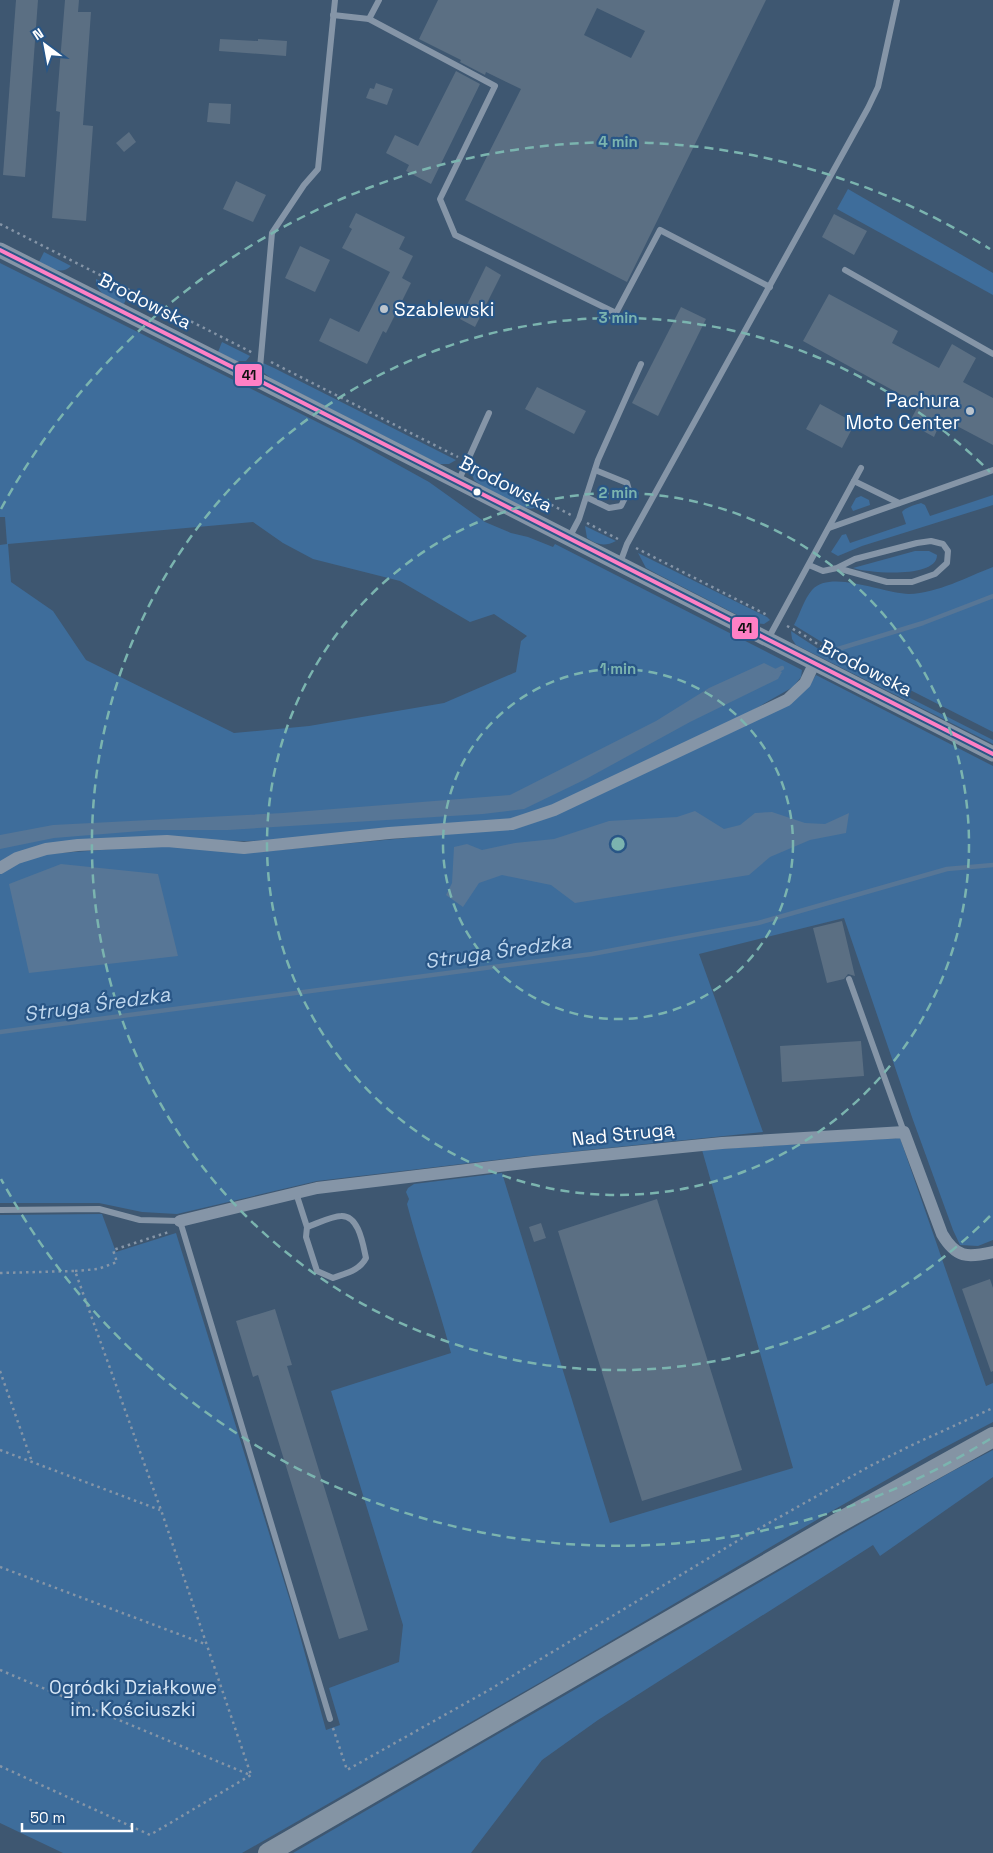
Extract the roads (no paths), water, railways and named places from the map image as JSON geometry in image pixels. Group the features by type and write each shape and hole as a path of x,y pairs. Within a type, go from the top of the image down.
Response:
{"highway":[{"path":"268,1853 828,1529 993,1436"}],"street":[{"name":"Brodowska","path":"0,250 993,754"},
{"path":"0,868 17,858 46,849 78,845 167,841 244,848 512,824 554,810 787,700 805,683 817,665"},
{"path":"904,1132 942,1234 949,1246 962,1256 977,1256 993,1252"},
{"name":"Nad Strugą","path":"181,1224 296,1192 327,1186 722,1143 904,1132"}],"lane":[{"path":"258,380 272,233 304,185 318,170 335,0"},
{"path":"369,19 379,0"},
{"path":"619,564 627,544 868,108 878,87 897,0"},
{"path":"333,15 369,19 495,86 440,199 455,235 616,314 660,230 770,287"},
{"path":"845,270 993,354"},
{"path":"569,538 579,519 595,470 641,364"},
{"path":"458,482 489,413"},
{"path":"773,643 778,621 861,468"},
{"path":"586,497 609,508 621,506 629,490 627,483 595,470"},
{"path":"829,528 993,470"},
{"path":"854,481 899,503"},
{"path":"809,565 823,571 837,568 855,559 917,542 931,541 943,544 948,551 947,563 935,574 912,582 887,582 837,568"},
{"path":"849,978 904,1132"},
{"path":"296,1192 307,1227 306,1237 317,1271 333,1278 355,1270 362,1265 366,1258 358,1229 351,1219 342,1215 307,1227"},
{"path":"0,1210 100,1209 140,1220 181,1224 330,1719"}],"waterway":[{"path":"838,649 923,623 993,596"},
{"path":"774,672 782,668"},
{"name":"Struga Średzka","path":"0,1032 592,954 758,923 947,869 993,865"}],"place":[{"name":"Szablewski","path":"384,309"},
{"name":"Pachura Moto Center","path":"970,411"}],"park label":[{"name":"Ogródki Działkowe im. Kościuszki","path":"133,1698"}]}
